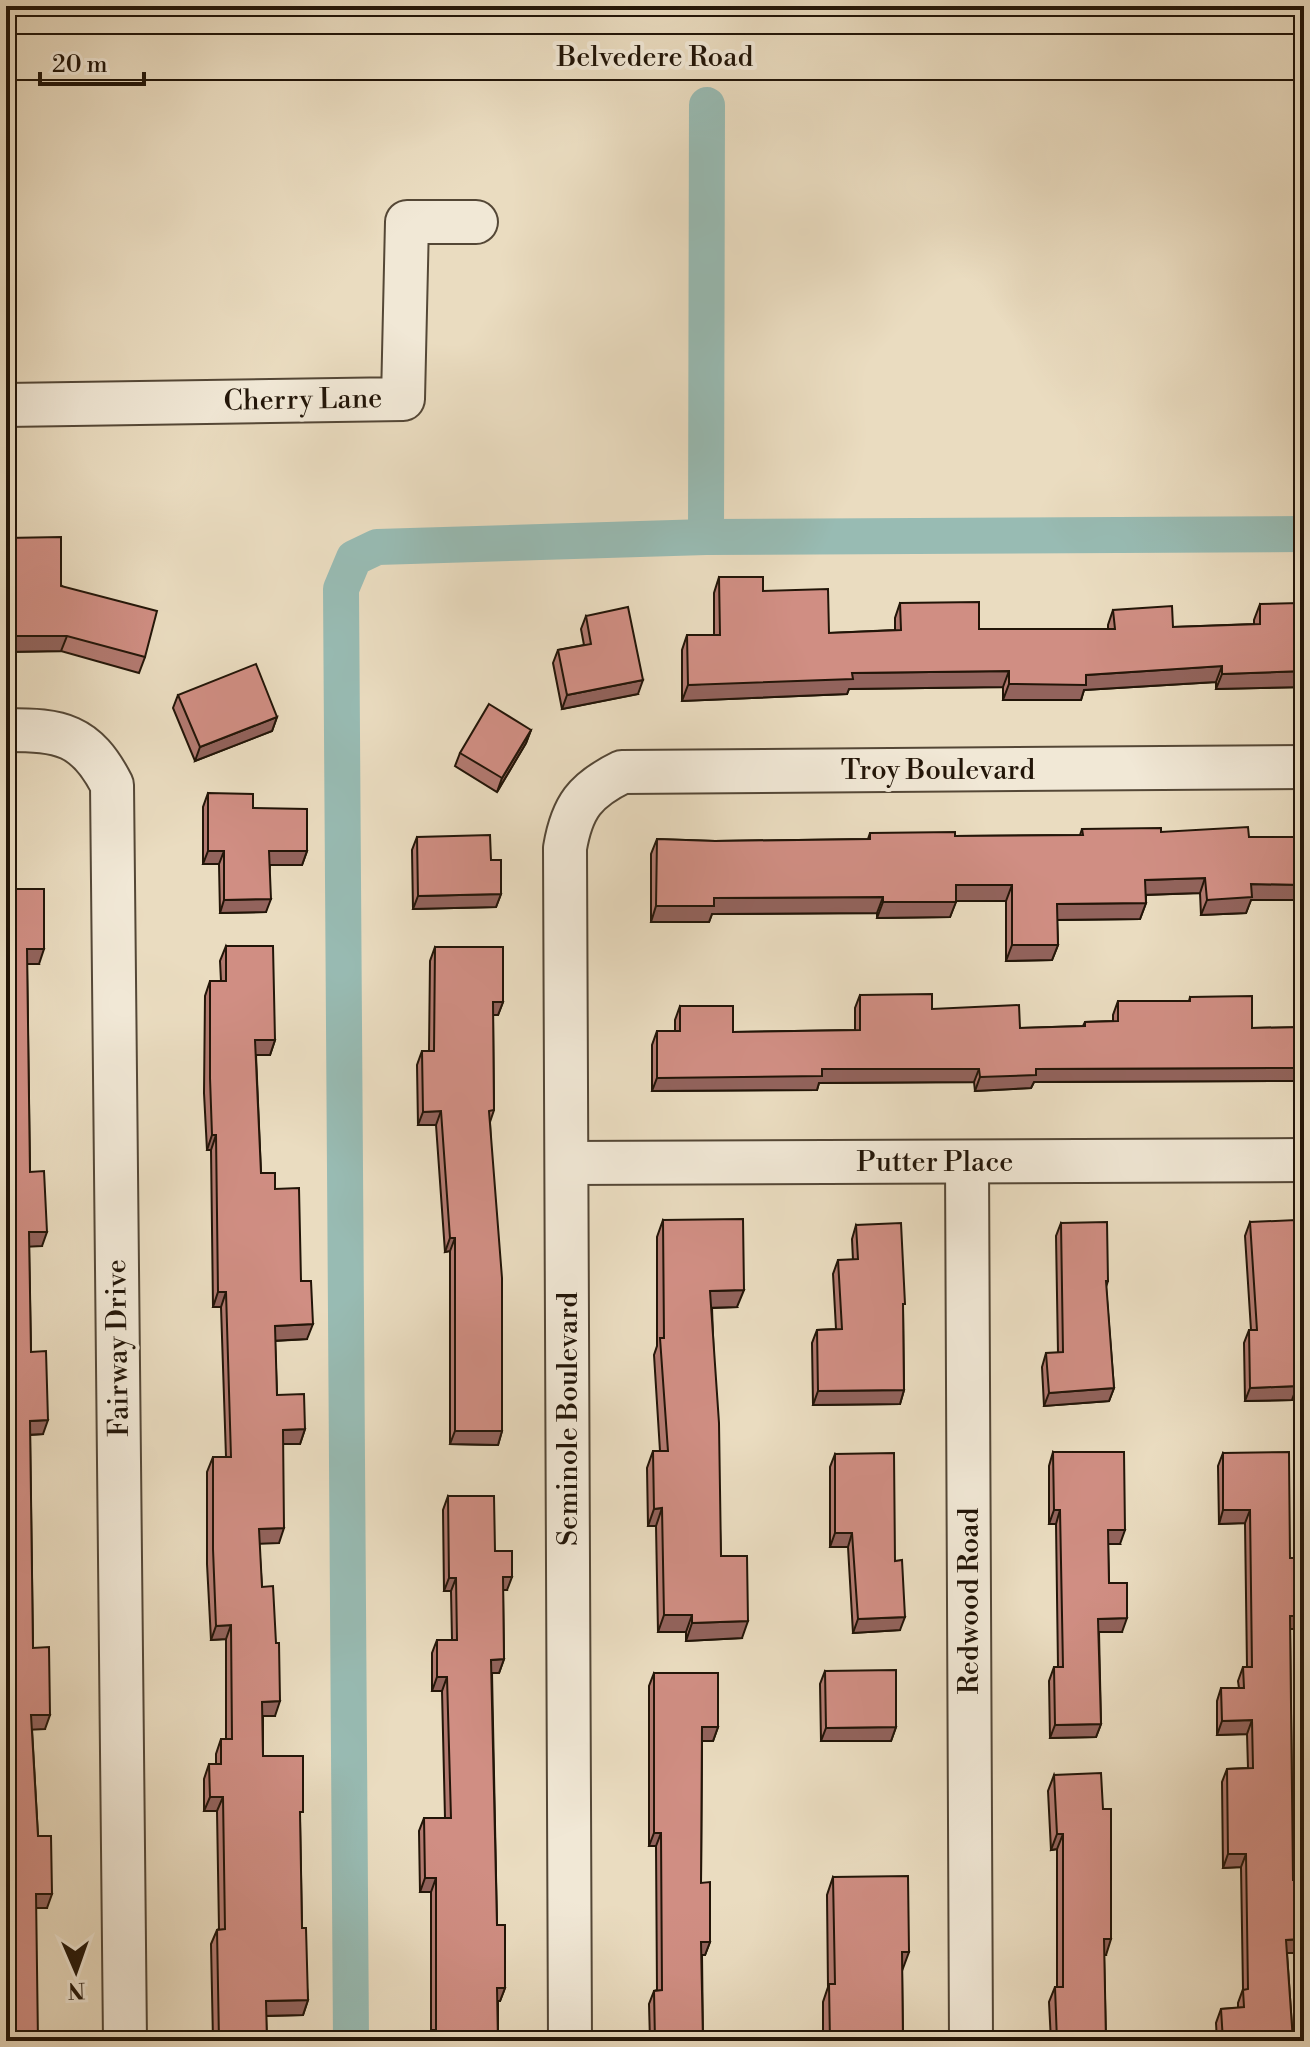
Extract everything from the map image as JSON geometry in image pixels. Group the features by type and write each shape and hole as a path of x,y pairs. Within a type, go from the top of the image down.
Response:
{"main road":[{"name":"Belvedere Road","path":"6,57 1304,57"}],"street":[{"name":"Cherry Lane","path":"6,405 403,399 407,222 476,222"},
{"name":"Fairway Drive","path":"6,730 61,734 83,745 101,763 112,785 125,2041"},
{"name":"Troy Boulevard","path":"582,800 600,783 622,772 1304,767"},
{"name":"Seminole Boulevard","path":"570,2041 565,848 570,822 582,800"},
{"name":"Putter Place","path":"567,1163 1304,1160"},
{"name":"Redwood Road","path":"967,1162 971,2041"}],"building":[{"path":"61,537 61,586 157,611 145,657 67,636 6,636 6,538"},
{"path":"719,577 763,577 763,591 828,589 829,633 901,630 900,603 979,602 979,629 1115,629 1113,610 1172,606 1173,627 1260,624 1260,604 1299,603 1300,631 1304,631 1304,671 1222,674 1222,666 1086,675 1086,685 1009,684 1009,671 852,673 853,679 688,685 687,635 720,635"},
{"path":"628,607 643,680 567,695 558,650 591,644 586,616"},
{"path":"256,664 277,717 200,747 178,695"},
{"path":"489,704 531,730 502,778 460,753"},
{"path":"208,793 253,794 253,808 307,809 307,851 269,851 271,899 224,900 224,851 208,851"},
{"path":"1248,827 1249,837 1304,837 1304,885 1251,884 1252,897 1207,900 1205,878 1145,880 1146,903 1057,904 1058,945 1012,945 1012,885 956,885 956,902 883,902 883,897 714,898 714,906 656,906 657,839 870,839 870,833 955,832 955,836 1083,835 1082,829 1161,828 1161,832"},
{"path":"490,835 491,860 501,860 501,894 418,896 417,837"},
{"path":"6,889 44,889 44,949 27,949 30,1172 44,1171 47,1232 29,1232 31,1352 46,1351 48,1420 30,1421 33,1648 49,1647 50,1715 31,1715 38,1836 51,1836 52,1894 36,1894 38,2041 6,2041"},
{"path":"226,946 273,946 275,1040 255,1040 261,1173 275,1173 275,1189 299,1188 301,1281 311,1281 313,1324 275,1326 277,1395 304,1394 305,1429 283,1430 284,1528 259,1529 262,1587 273,1586 276,1643 279,1643 280,1701 262,1702 263,1756 303,1756 303,1812 300,1812 302,1928 306,1928 308,2000 266,2001 267,2041 219,2041 217,1930 225,1929 223,1797 210,1797 209,1764 221,1764 221,1739 232,1739 231,1625 216,1626 213,1457 231,1457 226,1292 218,1292 216,1135 212,1135 210,1078 210,981 226,981"},
{"path":"435,947 503,947 503,1002 493,1002 494,1110 489,1111 502,1278 502,1431 455,1431 455,1238 450,1238 441,1111 423,1112 422,1051 434,1051"},
{"path":"932,994 932,1009 1019,1005 1020,1028 1085,1026 1085,1022 1118,1021 1118,1001 1190,1001 1190,997 1252,996 1252,1028 1304,1027 1304,1075 1301,1075 1300,1068 1036,1069 1036,1075 980,1077 979,1069 822,1069 822,1076 657,1078 657,1031 680,1031 680,1006 733,1006 733,1032 860,1030 860,995"},
{"path":"743,1219 744,1290 710,1291 719,1423 721,1556 747,1556 748,1621 692,1623 692,1615 664,1615 662,1508 654,1509 653,1451 668,1451 660,1338 664,1338 663,1220"},
{"path":"1296,1220 1299,1280 1295,1280 1297,1386 1250,1388 1249,1330 1257,1330 1250,1222"},
{"path":"1107,1222 1106,1281 1114,1388 1049,1393 1046,1353 1063,1352 1061,1223"},
{"path":"901,1223 905,1304 904,1390 818,1391 817,1330 842,1329 838,1260 858,1259 856,1225"},
{"path":"1053,1452 1124,1452 1125,1530 1108,1530 1109,1583 1127,1583 1127,1618 1098,1619 1101,1724 1055,1725 1054,1667 1063,1667 1060,1510 1054,1510"},
{"path":"1289,1452 1290,1558 1298,1558 1299,1616 1290,1616 1293,1880 1299,1880 1300,1939 1286,1940 1293,2041 1223,2041 1221,2009 1244,2007 1243,1990 1248,1989 1246,1854 1228,1854 1227,1769 1253,1768 1252,1720 1222,1721 1221,1688 1244,1688 1243,1667 1252,1667 1250,1510 1223,1510 1223,1453"},
{"path":"894,1453 895,1561 902,1560 905,1617 858,1619 852,1533 835,1533 835,1454"},
{"path":"448,1496 494,1496 495,1551 512,1551 512,1577 503,1577 504,1659 491,1660 497,1925 505,1925 505,1988 497,1988 498,2041 432,2041 432,2030 436,2030 436,1878 425,1878 424,1818 451,1818 447,1677 437,1677 437,1640 457,1640 456,1578 449,1578"},
{"path":"896,1670 896,1727 826,1728 825,1671"},
{"path":"654,1673 718,1673 718,1727 702,1727 701,1883 710,1882 710,1942 701,1942 703,2041 655,2041 654,1991 662,1990 661,1833 654,1833"},
{"path":"1101,1773 1103,1809 1111,1809 1111,1939 1104,1939 1106,2041 1057,2041 1055,1987 1063,1987 1063,1834 1057,1834 1054,1775"},
{"path":"908,1876 909,1952 902,1952 903,2041 830,2041 829,1984 835,1984 833,1877"}],"waterway":[{"path":"706,537 707,105"},
{"path":"351,2041 341,589 354,558 377,547 706,537 1304,534"}]}
